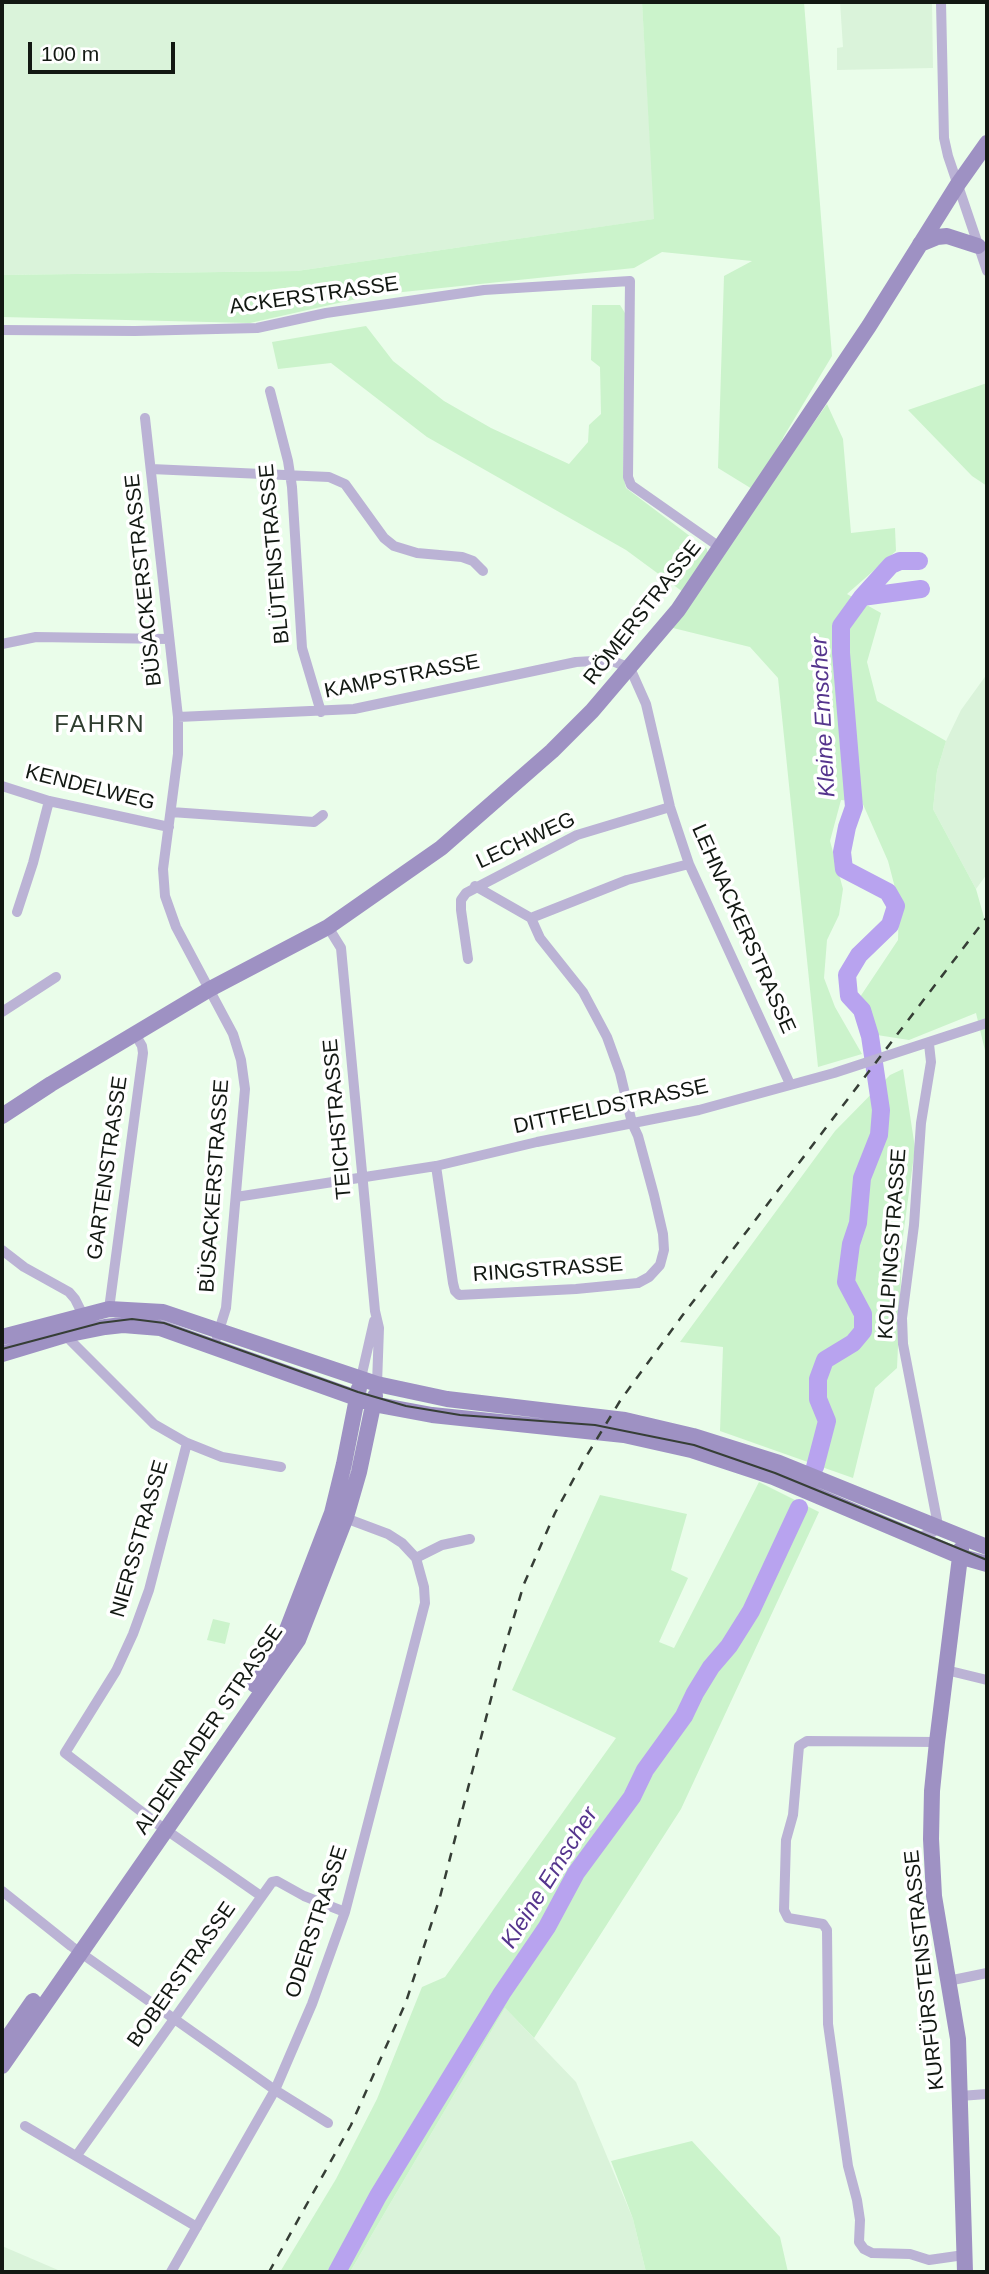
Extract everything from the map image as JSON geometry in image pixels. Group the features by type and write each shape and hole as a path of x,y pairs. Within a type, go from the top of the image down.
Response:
{"street":[{"path":"941,2 944,138 987,271"},
{"name":"RÖMERSTRASSE","path":"2,1116 210,989 328,927 441,848 552,751 630,668 678,610 869,326 958,184 987,143"},
{"path":"920,244 947,236 978,246"},
{"name":"ACKERSTRASSE","path":"2,330 257,328 326,313 484,290 630,281 628,477 631,485 721,548"},
{"name":"BLÜTENSTRASSE","path":"270,391 290,475 302,648 321,712"},
{"name":"BÜSACKERSTRASSE","path":"145,418 178,717 178,754 163,869 165,896 176,927 233,1034 241,1060 245,1089 226,1308 214,1346"},
{"path":"151,468 330,477 345,484 384,538 394,546 417,554 462,557 473,561 483,571"},
{"path":"2,644 37,637 169,639"},
{"name":"KAMPSTRASSE","path":"178,717 354,709 576,662 610,660 630,668"},
{"name":"LEHNACKERSTRASSE","path":"630,668 646,704 670,807 689,864 790,1084"},
{"name":"KENDELWEG","path":"2,786 49,801 169,827"},
{"path":"18,912 49,801"},
{"name":"LECHWEG","path":"468,959 461,900 475,886 577,835 670,807"},
{"path":"171,812 314,822 323,815"},
{"path":"531,918 627,880 689,864"},
{"path":"475,886 531,918 540,938 583,992 607,1037 620,1073 632,1123"},
{"name":"TEICHSTRASSE","path":"328,927 341,948 375,1311 379,1328 369,1381"},
{"path":"2,1012 56,977"},
{"name":"DITTFELDSTRASSE","path":"236,1198 436,1166 699,1110 890,1056 987,1023"},
{"name":"GARTENSTRASSE","path":"109,1309 143,1053 135,1034"},
{"name":"KOLPINGSTRASSE","path":"929,1044 931,1062 921,1124 914,1225 902,1318 903,1344 937,1520 936,1528"},
{"name":"RINGSTRASSE","path":"436,1166 453,1283 459,1294 576,1289 638,1283 649,1277 660,1265 664,1250 654,1195 632,1123"},
{"path":"2,1250 24,1267 69,1292 83,1315"},
{"path":"2,1354 63,1328 83,1315 109,1309 163,1311 369,1381 447,1399 625,1420 693,1436 779,1463 987,1548"},
{"name":"TEICHSTRASSE","path":"369,1381 375,1311"},
{"path":"2,1337 63,1328 142,1326 175,1332 373,1404 432,1415 624,1435 691,1450 773,1477 959,1556 987,1564"},
{"path":"63,1328 154,1424 187,1443 222,1457 281,1467"},
{"name":"ALDENRADER STRASSE","path":"339,1515 344,1464 357,1398 369,1381"},
{"name":"ALDENRADER STRASSE","path":"2,2046 76,1949 163,1827 285,1635 359,1472 373,1404 369,1381"},
{"name":"NIERSSTRASSE","path":"163,1827 65,1753 116,1671 133,1634 149,1590 187,1443"},
{"path":"915,1519 930,1501 930,1488"},
{"path":"339,1515 388,1534 416,1558 442,1545 470,1539"},
{"path":"917,1538 929,1535 936,1528"},
{"name":"KURFÜRSTENSTRASSE","path":"964,1540 959,1556 937,1742 931,1839 934,1896 958,2039 965,2272"},
{"name":"ODERSTRASSE","path":"171,2272 275,2090 312,2004 345,1912 425,1603 424,1587 416,1558"},
{"path":"946,1670 987,1680"},
{"path":"937,1742 807,1741 799,1746 793,1815 786,1840 784,1910 788,1918 823,1924 827,1930 828,2024 848,2166 857,2200 859,2242 864,2249 872,2253 910,2254 929,2260 964,2255"},
{"path":"163,1827 261,1896"},
{"name":"BOBERSTRASSE","path":"77,2155 272,1882 277,1881 304,1896 345,1912"},
{"path":"2,1891 76,1949 275,2090 328,2123"},
{"name":"ALDENRADER STRASSE","path":"2,2066 76,1949"},
{"path":"948,1981 987,1973"},
{"path":"960,2096 987,2094"},
{"path":"25,2126 197,2227"}],"shaded area":[{"path":"2,2 642,2 655,219 297,271 2,275"},
{"path":"642,2 804,2 832,356 784,436 757,492 718,468 724,276 752,261 662,252 634,268 374,295 250,323 2,317 2,275 297,271 654,219"},
{"path":"840,2 932,2 933,68 837,70 837,48 843,47"},
{"path":"592,305 620,305 625,313 623,475 626,488 707,549 708,556 683,592 626,550 427,437 331,363 278,369 272,342 366,326 393,361 444,401 491,428 569,464 588,442 589,425 601,414 600,367 591,360"},
{"path":"987,383 987,486 972,476 908,410"},
{"path":"827,404 843,439 851,533 895,528 896,551 847,594 881,613 867,662 877,701 946,741 937,771 933,809 976,889 987,928 987,1059 976,1013 909,1040 877,1035 860,997 898,940 899,903 888,861 862,802 841,800 830,841 843,889 839,915 827,940 824,978 835,1007 862,1054 818,1067 778,678 750,647 669,627"},
{"path":"987,674 987,874 976,889 933,809 937,771 946,741 961,710"},
{"path":"903,1069 915,1148 903,1236 897,1368 875,1388 853,1478 720,1431 723,1347 680,1342 835,1131 890,1075"},
{"path":"759,1482 819,1512 681,1809 534,2038 505,2008 350,2272 280,2272 336,2179 377,2099 422,1987 445,1977 616,1738 512,1690 600,1495 687,1514 671,1570 688,1578 659,1642 674,1648"},
{"path":"213,1619 230,1623 225,1644 207,1640"},
{"path":"505,2008 576,2082 633,2219 646,2272 350,2272"},
{"path":"692,2141 780,2237 788,2272 646,2272 633,2219 611,2161"},
{"path":"2,2246 58,2270 2,2272"}],"waterway":[{"name":"Kleine Emscher","path":"815,1467 827,1421 818,1399 818,1379 825,1360 853,1343 863,1331 863,1314 846,1282 851,1244 858,1223 862,1178 879,1135 881,1110 870,1036 862,1010 849,996 847,975 859,955 890,925 896,906 888,892 844,869 842,852 854,807 841,626 862,597 891,565 900,561 919,561"},
{"name":"Kleine Emscher","path":"862,597 921,589"},
{"name":"Kleine Emscher","path":"337,2272 378,2196 502,1993 547,1927 576,1873 632,1797 645,1770 684,1716 711,1667 729,1646 751,1611 799,1508"}],"tram line":[{"path":"2,1349 100,1323 132,1319 164,1323 358,1392 406,1406 460,1415 595,1425 694,1445 775,1473 987,1560"}],"railway":[{"path":"269,2272 351,2125 406,2002 440,1897 502,1656 524,1584 555,1513 620,1401 987,917"}],"district":[{"name":"FAHRN","path":"100,725"}]}
